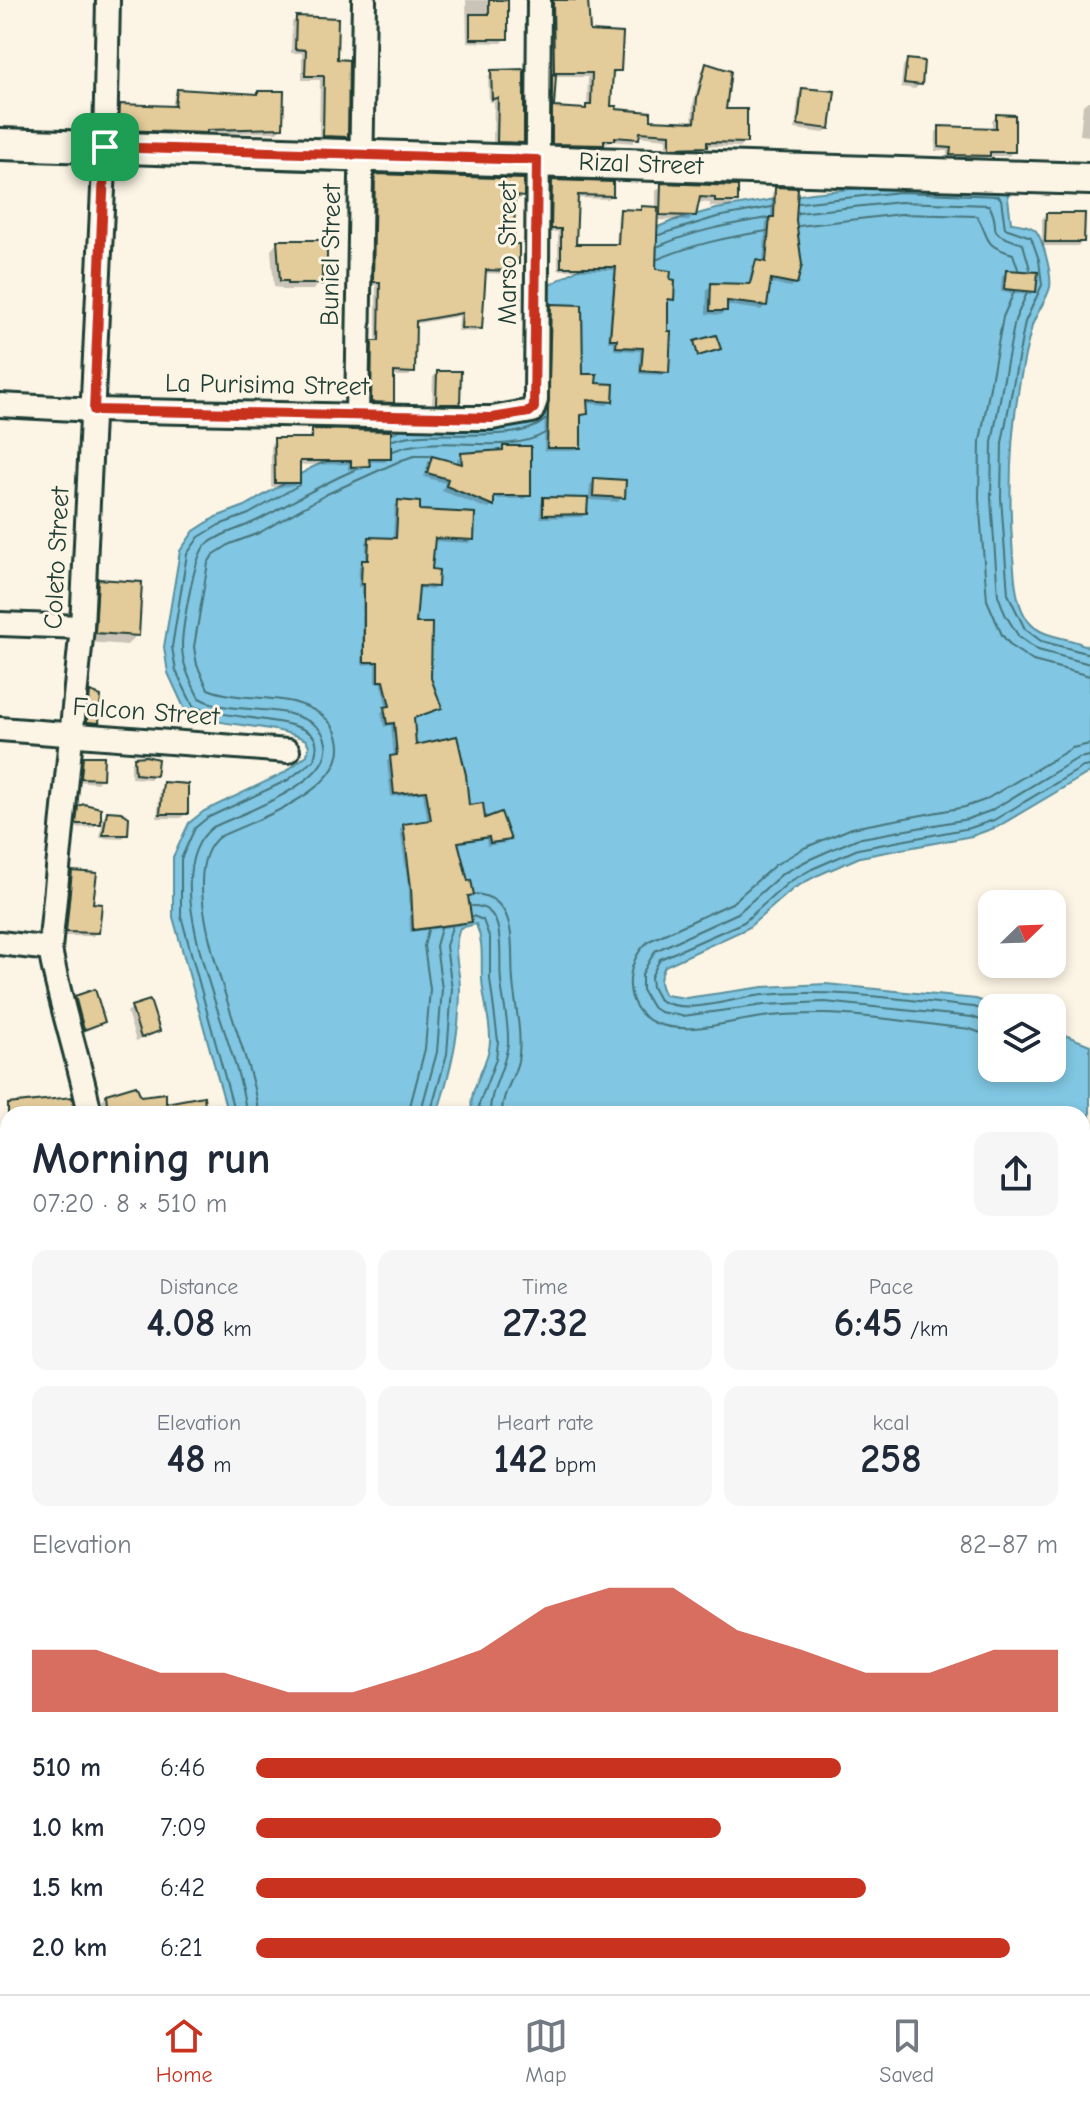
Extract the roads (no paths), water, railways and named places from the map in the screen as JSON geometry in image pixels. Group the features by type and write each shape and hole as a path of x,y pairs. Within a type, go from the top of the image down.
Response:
{"street":[{"name":"Coleto Street","path":"88,1106 50,949 82,627 105,147 108,0"},
{"name":"Buniel Street","path":"357,415 364,0"},
{"name":"Marso Street","path":"532,411 536,400 539,0"},
{"name":"Rizal Street","path":"0,144 1090,179"},
{"name":"La Purisima Street","path":"0,405 94,410 492,418 532,411"},
{"path":"0,624 82,627"},
{"name":"Falcon Street","path":"0,729 288,751"},
{"path":"0,943 50,949"}],"water":[{"path":"900,184 1007,189 1011,223 1034,229 1037,233 1044,248 1050,287 1032,326 1015,413 1010,498 1014,574 1024,615 1035,628 1090,648 1090,772 997,827 972,836 860,857 816,876 794,888 748,928 665,966 660,984 665,995 686,998 763,987 826,984 976,999 978,1082 1066,1082 1066,1036 1090,1045 1090,1106 471,1106 490,1042 481,944 476,924 460,928 457,937 458,1022 439,1106 226,1106 173,917 173,857 189,823 204,811 284,773 307,755 309,746 306,740 292,734 216,721 186,712 168,673 164,647 180,551 194,531 216,517 245,506 313,467 409,426 534,420 546,287 643,233 716,209 812,193"}]}
